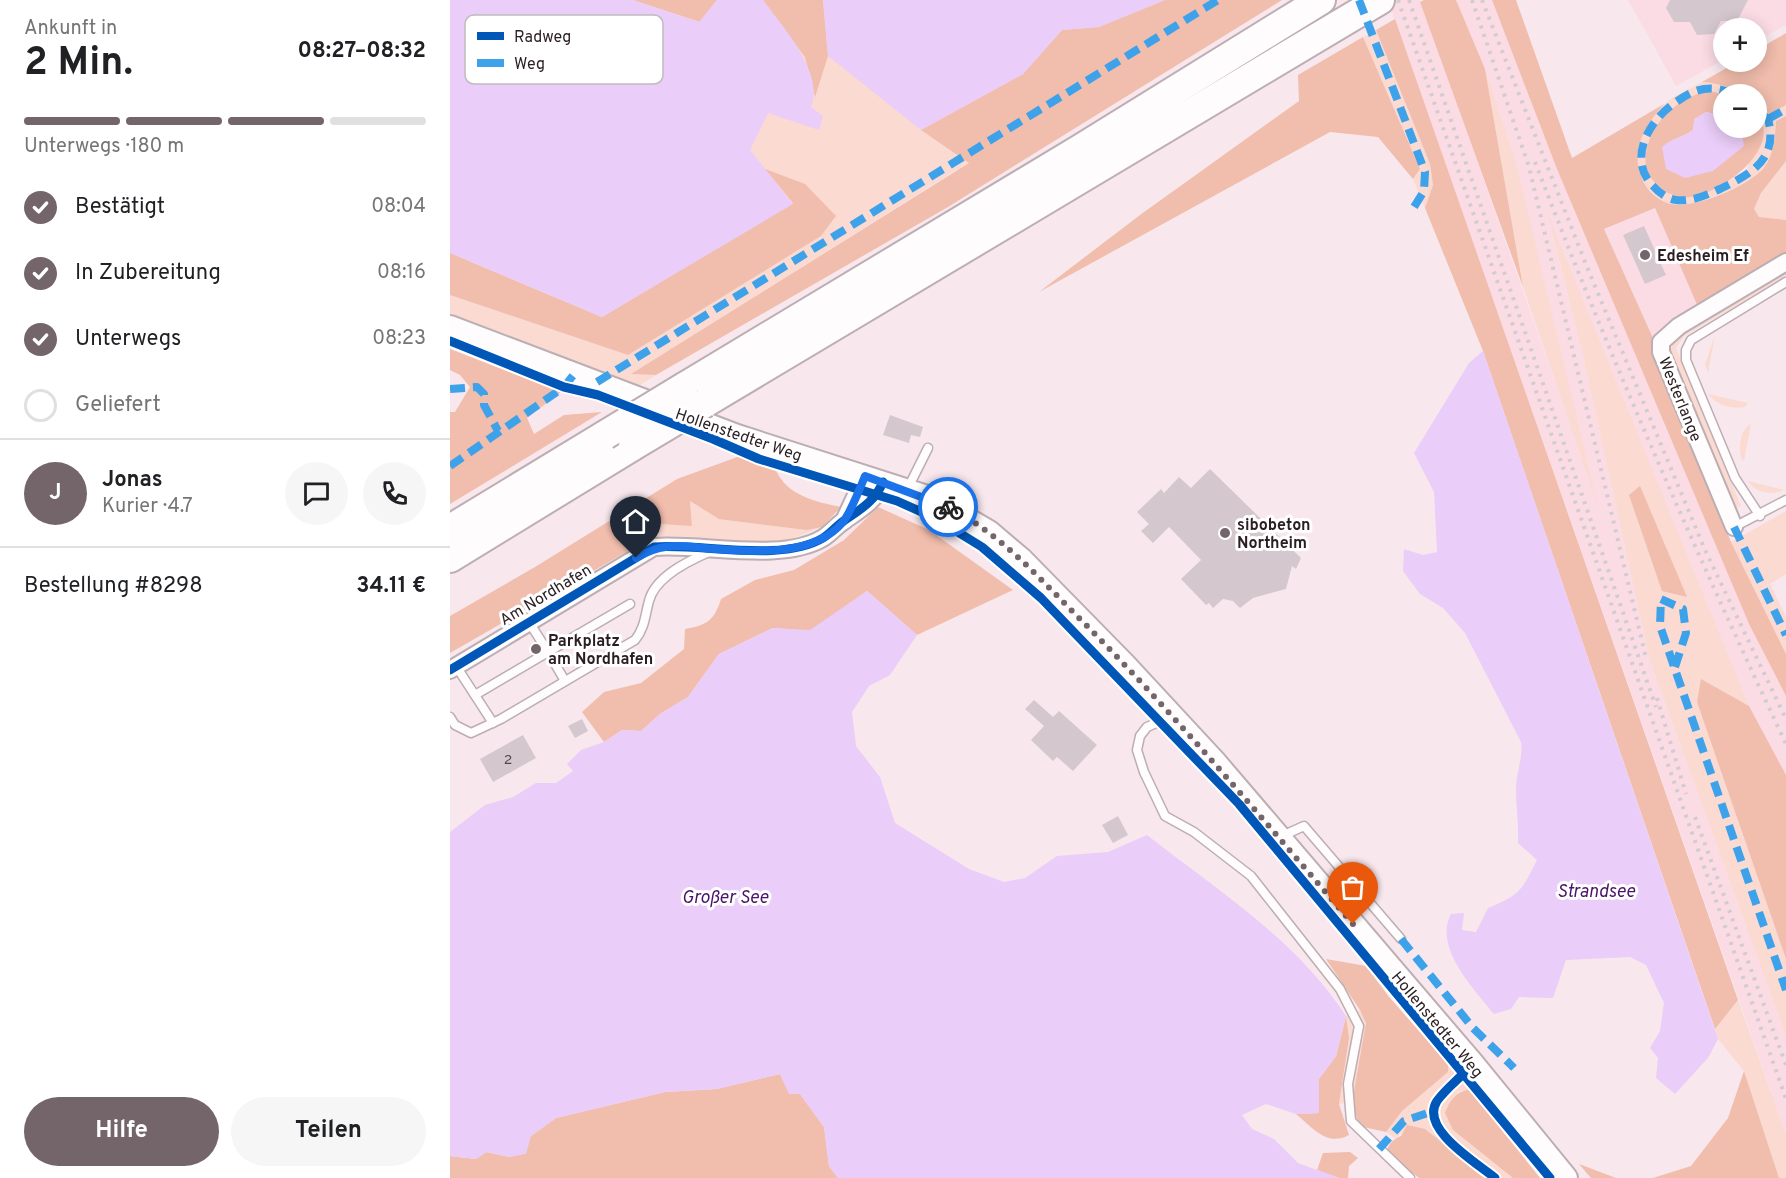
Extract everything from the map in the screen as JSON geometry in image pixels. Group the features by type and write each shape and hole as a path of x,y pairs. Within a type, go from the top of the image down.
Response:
{"highway":[{"path":"450,558 633,446 695,395 1080,149 1321,0"},
{"path":"450,529 605,435 695,395 1380,0"}],"main road":[{"name":"Hollenstedter Weg","path":"450,327 736,436 906,490 957,512 988,532 1022,560 1173,716 1473,1064 1566,1178"}],"street":[{"name":"Westerlange","path":"1734,527 1662,352 1660,342 1679,326 1786,262"},
{"name":"Am Nordhafen","path":"453,668 654,547 682,545 753,551 802,546 823,538 861,511 878,494 874,479"}],"lane":[{"path":"1760,516 1736,478 1686,360 1686,350 1691,340 1786,282"},
{"path":"906,490 928,448"},
{"path":"1734,527 1760,516 1786,500"},
{"path":"450,717 455,725 471,733 493,723 635,640 642,632 648,602 658,584 691,560 714,549"},
{"path":"475,695 630,604"},
{"path":"529,621 565,681"},
{"path":"453,668 475,695 493,723"},
{"path":"1173,716 1160,719 1147,727 1140,736 1137,750 1144,772 1165,816 1194,832 1251,876 1340,989 1359,1026 1348,1084 1352,1121 1410,1178"},
{"path":"1278,837 1304,826 1401,939"}],"shaded area":[{"path":"450,0 1202,0 941,143 969,162 632,374 656,375 637,387 450,313 450,295 628,355 821,236 836,216 450,266"},
{"path":"633,0 717,0 700,22"},
{"path":"763,0 823,0 828,56 815,97 805,57"},
{"path":"1165,0 1282,0 948,207 656,375 631,374 969,163 921,130 1023,74 1062,30 1099,27"},
{"path":"1388,0 1420,0 1596,497 1485,69 1456,0 1492,0 1557,169 1749,624 1786,696 1786,775 1749,706 1548,217 1584,360 1650,661 1786,1036 1786,1134"},
{"path":"1456,0 1485,69 1523,287 1420,2"},
{"path":"1492,0 1516,0 1572,158 1664,104 1644,132 1640,142 1638,163 1640,175 1648,189 1667,203 1681,205 1706,200 1733,189 1755,176 1770,158 1776,121 1786,116 1786,161 1761,193 1754,209 1759,217 1786,220 1786,255 1698,307 1655,208 1604,229 1652,336 1651,349 1731,542 1786,654 1786,696 1749,624 1557,169"},
{"path":"1628,0 1786,0 1786,25 1767,35 1767,18 1713,18 1713,66 1676,86"},
{"path":"1395,19 1738,1000 1715,1029 1483,351 1425,208 1433,185 1430,164 1376,30"},
{"path":"1376,30 1430,164 1433,185 1425,208 1413,179 1420,169 1363,37"},
{"path":"1786,33 1786,105 1769,114 1767,112 1767,84 1702,82 1720,72 1767,72 1767,44"},
{"path":"1363,37 1420,169 1413,179 1378,137 1330,132 1039,292 1140,215 1299,101 1298,75"},
{"path":"1485,69 1516,163 1598,506 1523,287"},
{"path":"1702,82 1724,84 1713,84 1713,92 1681,102 1672,109 1652,135 1647,146 1670,195 1690,196 1700,193 1747,171 1755,138 1767,138 1767,112 1769,114 1786,105 1786,116 1776,121 1770,158 1763,169 1733,189 1694,203 1667,203 1652,193 1639,172 1637,152 1644,131 1655,113 1677,95"},
{"path":"1713,92 1713,114 1706,112 1695,119 1693,130 1662,148 1713,135 1713,138 1762,138 1762,142 1755,156 1728,181 1696,196 1683,197 1665,191 1655,183 1647,169 1646,152 1656,128 1667,113 1698,94"},
{"path":"1786,161 1786,220 1759,217 1754,209 1761,193"},
{"path":"765,169 805,184 836,216 821,236 628,355 450,295 450,253 602,317 793,203"},
{"path":"1655,208 1698,307 1652,336 1604,229"},
{"path":"1547,212 1749,706 1702,680 1697,702 1786,959 1786,1036 1650,661 1584,360"},
{"path":"1786,269 1786,276 1684,336 1676,348 1741,506 1736,507 1670,352 1675,338"},
{"path":"1715,335 1708,373 1705,364"},
{"path":"450,349 561,392 527,418 534,434 564,415 602,412 450,504 450,412 455,412 470,387 460,375 450,370"},
{"path":"1708,394 1748,403 1745,407 1729,407 1720,404"},
{"path":"1751,424 1744,461 1741,458 1741,439 1744,431"},
{"path":"740,456 776,470 787,486 803,496 841,507 822,527 807,530 719,519 690,501 692,526 643,523 627,538 628,551 450,653 450,616 535,567 677,479"},
{"path":"1748,481 1784,490 1774,493 1759,491"},
{"path":"1640,486 1687,597 1662,591 1629,495"},
{"path":"690,501 755,522 790,528 822,527 791,539 740,545 660,538 628,551 627,538 643,523 692,526"},
{"path":"878,507 929,530 1013,590 917,635 867,591 810,631 773,628 719,654 688,697 660,714 641,731 622,730 604,742 582,712 604,692 641,683 684,649 685,629 709,621 716,612 721,599 755,580 794,570 844,540"},
{"path":"1786,511 1786,574 1770,584 1786,617 1786,654 1731,542"},
{"path":"1701,679 1749,706 1786,775 1786,959 1697,702"},
{"path":"1326,959 1366,966 1389,997 1448,1064 1448,1072 1402,1111 1386,1132 1359,1126 1352,1102 1366,1023 1360,1010"},
{"path":"1738,1000 1786,1134 1786,1178 1779,1178 1744,1071 1718,1039 1715,1029"},
{"path":"1360,1010 1366,1023 1352,1102 1339,1104 1349,1038 1346,1016"},
{"path":"1346,1016 1349,1038 1339,1104 1349,1135 1334,1139 1314,1130 1296,1114 1319,1113 1319,1079 1336,1056"},
{"path":"1448,1064 1469,1089 1458,1092 1453,1130 1513,1178 1488,1178 1425,1129 1405,1130 1395,1138 1386,1132 1402,1111 1447,1073"},
{"path":"1744,1071 1779,1178 1653,1178 1691,1166 1728,1118"},
{"path":"780,1074 789,1093 800,1094 824,1127 829,1166 838,1178 450,1178 450,1156 476,1159 486,1152 510,1157 531,1136 556,1118 665,1092 717,1089"},
{"path":"1469,1089 1540,1178 1513,1178 1453,1130 1445,1113 1454,1098"},
{"path":"1407,1125 1425,1129 1488,1178 1419,1178 1387,1153 1393,1140 1401,1136"},
{"path":"1350,1152 1358,1158 1349,1166 1348,1178 1339,1178 1317,1170 1323,1153"},
{"path":"1579,1164 1616,1178 1591,1178"}],"water":[{"path":"450,0 633,0 699,22 717,0 763,0 799,50 812,80 814,94 811,107 823,116 819,130 768,113 750,150 793,204 602,317 450,253"},
{"path":"823,0 1165,0 1099,27 1062,30 1023,74 921,130 828,56"},
{"path":"1706,112 1713,114 1713,138 1743,138 1744,146 1713,171 1685,178 1666,169 1662,147 1693,130 1694,119"},
{"name":"Strandsee","path":"1483,351 1718,1039 1708,1058 1675,1094 1656,1078 1658,1058 1650,1048 1660,1031 1664,1003 1646,965 1630,957 1566,960 1553,998 1519,997 1511,1009 1494,1014 1467,981 1447,941 1447,927 1451,914 1464,913 1462,930 1476,932 1488,908 1514,895 1528,878 1537,860 1518,843 1516,789 1521,742 1465,633 1443,608 1420,594 1403,571 1404,549 1423,555 1437,552 1434,492 1414,453 1469,363"},
{"name":"Großer See","path":"867,591 917,635 890,675 869,686 852,712 856,746 880,777 895,823 969,869 1004,882 1025,878 1057,856 1108,852 1147,835 1228,896 1304,963 1346,1016 1336,1056 1319,1079 1319,1113 1296,1114 1266,1104 1242,1115 1252,1129 1274,1139 1298,1163 1339,1178 838,1178 829,1166 824,1127 800,1094 789,1094 780,1074 717,1089 665,1092 556,1118 531,1136 526,1154 510,1157 487,1152 476,1159 450,1156 450,832 485,805 513,797 536,783 556,783 573,771 567,764 581,750 604,742 622,730 641,731 660,714 688,697 719,654 773,628 810,630"}],"building":[{"path":"1670,0 1748,0 1739,18 1713,18 1713,34 1697,35 1690,22 1674,22 1666,8"},
{"name":"Edesheim Ef","path":"1644,226 1666,275 1645,284 1623,235"},
{"path":"890,415 923,427 920,437 911,435 909,443 883,435"},
{"name":"sibobeton Northeim","path":"1210,469 1301,558 1296,569 1292,566 1286,589 1253,598 1240,608 1233,601 1223,599 1213,608 1209,603 1206,605 1181,579 1201,560 1169,527 1153,543 1141,531 1149,524 1137,512 1161,489 1164,493 1179,477 1191,488"},
{"path":"1034,700 1053,717 1059,711 1097,745 1073,771 1057,757 1053,761 1031,740 1044,726 1025,709"},
{"path":"582,719 588,731 575,738 568,726"},
{"path":"523,735 536,758 493,782 480,759"},
{"path":"1118,816 1128,835 1113,843 1102,825"}],"railway":[{"path":"1398,0 1786,1099"},
{"path":"1409,0 1656,707"},
{"path":"1472,0 1529,167 1646,658"},
{"path":"1482,0 1587,267 1705,550 1786,719"},
{"path":"1535,162 1655,456 1786,744"},
{"path":"1657,698 1686,794"},
{"path":"1695,817 1786,1065"}],"marked path":[{"path":"597,382 1218,0"},
{"path":"1359,0 1425,172 1424,191 1411,212"},
{"path":"1713,88 1694,92 1672,105 1648,132 1641,154 1642,165 1653,186 1670,198 1682,200 1704,196 1752,171 1766,155 1770,145 1767,118"},
{"path":"1768,119 1786,109"},
{"path":"450,466 564,387 575,373"},
{"path":"450,389 477,387 484,394 484,405 498,431"},
{"path":"1734,527 1786,635"},
{"path":"1675,667 1686,633 1683,609 1661,599 1660,626 1786,990"},
{"path":"1401,939 1473,1028 1514,1068"},
{"path":"1379,1149 1404,1121 1434,1111"}],"cycle path":[{"path":"450,341 564,387 598,395 759,459 897,501 935,518 982,547 1041,598 1239,804 1550,1178"},
{"path":"450,670 654,547 764,551 806,545 823,538 862,508 872,499 883,482"},
{"path":"1464,1073 1437,1101 1434,1112 1436,1123 1452,1144 1495,1178"}],"way so far":[{"path":"948,507 988,532 1022,560 1125,665 1214,761 1353,924"}],"place":[{"name":"Edesheim Ef","path":"1645,255"},
{"name":"sibobeton Northeim","path":"1225,533"},
{"name":"Parkplatz am Nordhafen","path":"536,649"}],"route":[{"path":"636,558 654,547 682,545 753,551 802,546 823,538 844,521 849,506 860,490 865,476 948,507"}]}
